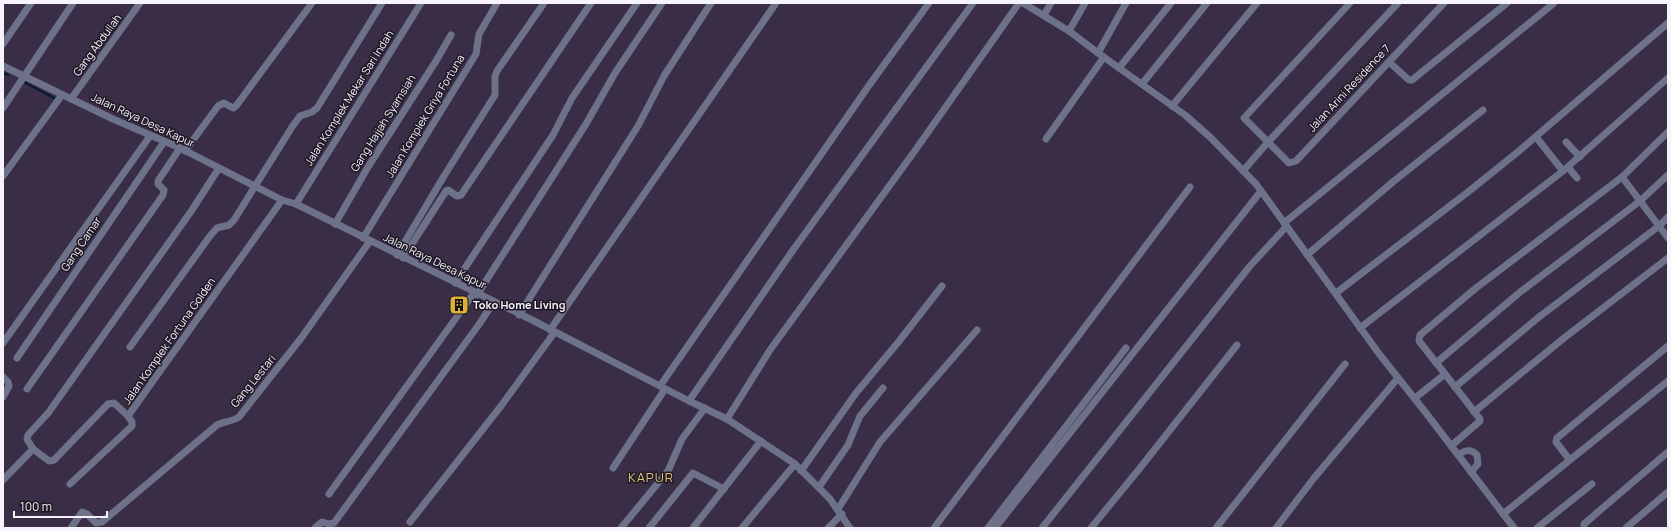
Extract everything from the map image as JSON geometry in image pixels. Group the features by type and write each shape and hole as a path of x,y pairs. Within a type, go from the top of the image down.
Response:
{"street":[{"path":"3,44 31,3"},
{"path":"3,108 73,3"},
{"name":"Gang Abdullah","path":"71,99 140,3"},
{"path":"27,389 163,195 164,190 159,185 158,180 218,106 224,103 233,108 236,106 312,3"},
{"path":"130,347 210,236 217,228 229,225 234,220 300,116 312,112 317,108 382,3"},
{"name":"Jalan Komplek Mekar Sari Indah","path":"296,204 421,3"},
{"name":"Jalan Komplek Griya Fortuna","path":"367,240 476,54 479,34 496,3"},
{"path":"400,256 444,176 495,95 495,76 497,71 544,3"},
{"path":"400,256 446,191 448,190 459,196 461,195 591,3"},
{"path":"455,284 553,135 572,98 637,3"},
{"path":"330,494 476,294 581,131 615,73 662,3"},
{"path":"519,315 638,126 664,76 711,3"},
{"path":"410,522 501,406 776,3"},
{"path":"613,468 663,387 856,103 929,3"},
{"path":"689,401 793,250 973,3"},
{"path":"727,419 770,350 919,146 1019,3"},
{"path":"1023,3 1069,31 1172,106 1210,137 1243,171 1261,191 1360,328 1514,528"},
{"path":"1044,15 1051,3"},
{"path":"1069,31 1085,3"},
{"path":"1046,139 1101,55 1126,3"},
{"path":"1119,68 1171,3"},
{"path":"1142,84 1207,3"},
{"path":"1172,106 1257,3"},
{"name":"Jalan Arini Residence 7","path":"1350,3 1245,116 1245,120 1289,163 1296,161 1444,3"},
{"name":"Jalan Arini Residence 7","path":"1243,171 1268,142 1398,3"},
{"path":"1389,62 1409,80 1412,80 1507,3"},
{"path":"1042,528 1250,266 1285,225 1554,3"},
{"path":"1336,293 1468,192 1536,137 1668,23"},
{"name":"Gang Hajjah Syamsiah","path":"335,224 372,161 451,35"},
{"name":"Jalan Raya Desa Kapur","path":"3,66 182,150 282,200 296,204 727,419 795,464 819,487 840,511 850,528"},
{"path":"1360,328 1580,157 1668,78"},
{"path":"3,176 62,95"},
{"path":"1308,255 1394,181 1483,110"},
{"path":"1451,446 1480,421 1420,341 1420,335 1476,288 1622,177 1668,132"},
{"path":"3,343 150,136"},
{"path":"1536,137 1565,169 1577,178"},
{"name":"Gang Camar","path":"17,358 164,142"},
{"path":"1566,142 1580,157"},
{"path":"128,416 111,403 54,460 47,461 33,449 27,441 27,436 50,411 192,210 219,168"},
{"path":"1436,363 1519,293 1640,200 1668,175"},
{"path":"1622,177 1668,238"},
{"path":"934,528 1190,187"},
{"path":"995,528 1261,191"},
{"name":"Jalan Komplek Fortuna Golden","path":"70,484 132,426 132,422 128,416 282,200"},
{"path":"1455,387 1539,317 1668,217"},
{"name":"Gang Lestari","path":"71,528 82,512 87,514 96,523 102,522 217,425 239,417 302,337 367,240"},
{"path":"1474,412 1564,338 1668,258"},
{"path":"801,471 856,393 942,286"},
{"path":"315,528 321,522 329,524 334,522 480,323 493,303"},
{"path":"828,528 840,511 880,442 977,330"},
{"path":"1091,528 1237,345"},
{"path":"1569,459 1556,442 1557,438 1668,346"},
{"path":"988,528 1126,348"},
{"path":"1216,528 1345,364"},
{"path":"1414,398 1445,374"},
{"path":"3,377 8,382 9,386 3,397"},
{"path":"1276,528 1319,472 1398,378"},
{"path":"1503,514 1569,459 1668,381"},
{"path":"819,487 848,445 860,416 883,388"},
{"path":"621,528 668,471 682,439 705,408"},
{"path":"693,528 761,441"},
{"path":"3,480 33,449"},
{"path":"1458,455 1467,450 1473,451 1477,455 1478,464 1471,472"},
{"path":"1584,528 1584,524 1668,452"},
{"path":"742,528 795,464"},
{"path":"649,528 694,473 724,489"},
{"path":"1537,528 1592,484"},
{"path":"1626,528 1668,492"}],"waterway":[{"path":"3,73 8,75"},
{"path":"24,82 54,98"}],"place":[{"name":"Toko Home Living","path":"459,305"}],"district":[{"name":"KAPUR","path":"651,477"}]}
